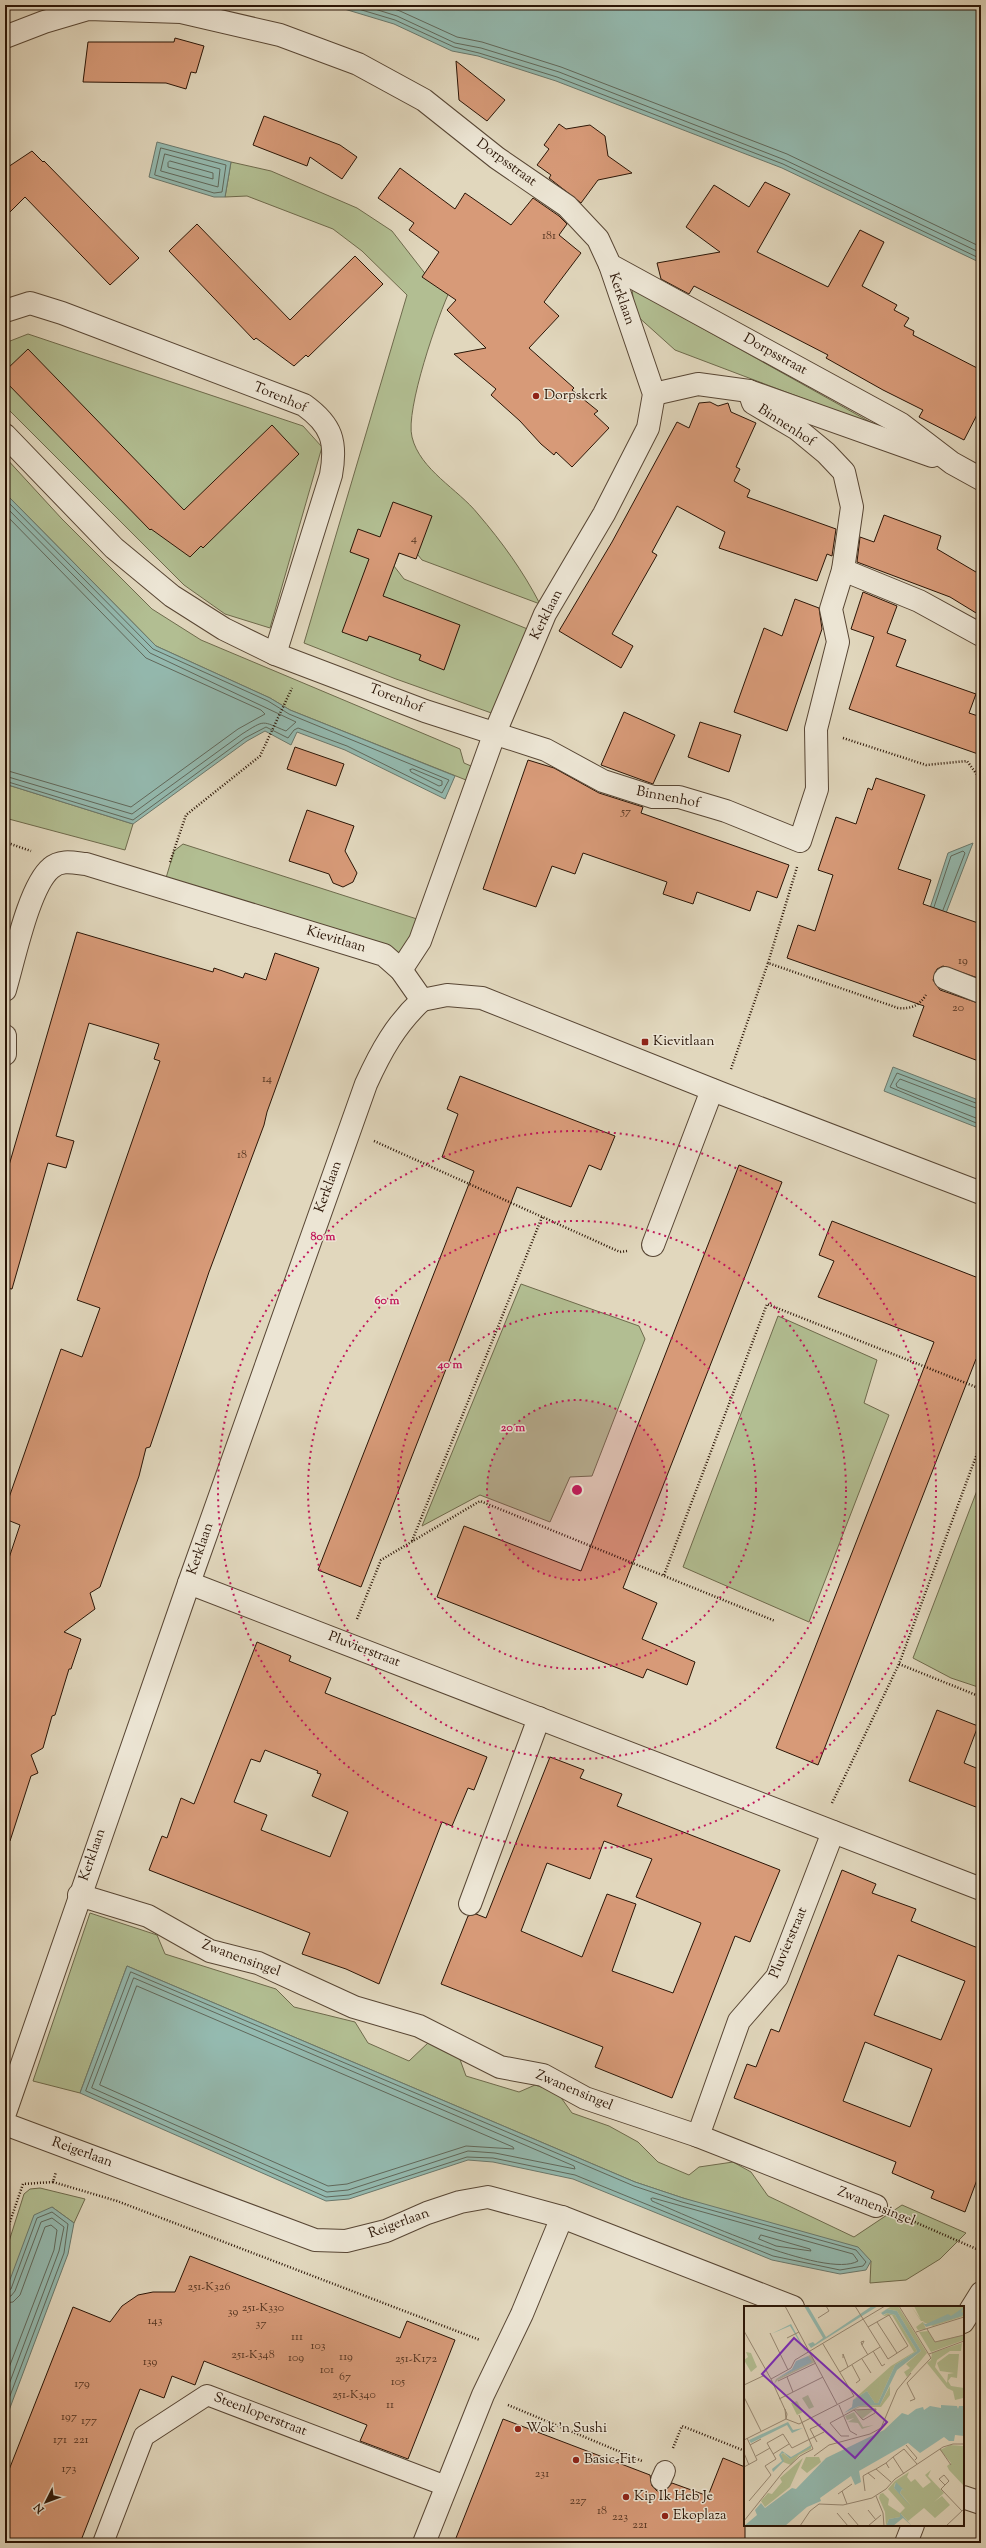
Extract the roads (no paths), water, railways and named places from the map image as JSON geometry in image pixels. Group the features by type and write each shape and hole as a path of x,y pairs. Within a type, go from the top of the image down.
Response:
{"street":[{"name":"Dorpsstraat","path":"5,37 44,22 88,9 181,12 280,35 358,64 424,100 497,158 567,206 598,239 610,265 900,424 952,463 981,479"},
{"name":"Kerklaan","path":"401,970 420,941 494,735 545,614 604,514 648,428 654,394 610,265"},
{"name":"Torenhof","path":"5,311 30,303 62,313 304,405 318,415 328,431 335,452 331,475 275,654"},
{"name":"Dorpsstraat","path":"654,394 698,384 748,391 952,463"},
{"name":"Binnenhof","path":"494,735 546,750 602,781 652,797 679,797 726,811 800,841 818,789 816,730 838,642 831,609 843,570 852,507 844,472 826,453 797,429 752,403 748,391"},
{"name":"Torenhof","path":"5,435 114,548 172,596 224,629 275,654 494,735"},
{"path":"843,570 919,601 981,635"},
{"name":"Kievitlaan","path":"5,990 37,884 52,867 64,862 86,864 384,955 401,970 422,1000"},
{"path":"945,978 981,992"},
{"path":"422,1000 446,995 482,998 717,1092 981,1192"},
{"name":"Kerklaan","path":"5,2112 79,1895 366,1084 384,1045 404,1017 422,1000"},
{"path":"5,1036 5,1054"},
{"path":"653,1245 717,1092"},
{"name":"Pluvierstraat","path":"189,1583 981,1889"},
{"path":"470,1904 540,1718"},
{"name":"Pluvierstraat","path":"698,2136 739,2021 778,1977 826,1830"},
{"name":"Zwanensingel","path":"79,1895 148,1916 210,1951 258,1963 354,2007 419,2026 500,2067 543,2075 585,2098 698,2136 876,2206"},
{"name":"Reigerlaan","path":"5,2124 316,2240 346,2241 386,2231 427,2213 460,2202 488,2197 562,2217 790,2306"},
{"path":"424,2543 483,2395 506,2350 562,2217"},
{"path":"964,2320 981,2294"},
{"name":"Steenloperstraat","path":"103,2543 144,2436 207,2395 446,2486"},
{"path":"964,2497 981,2503"},
{"path":"906,2543 913,2526"}],"water":[{"path":"331,5 981,5 981,263 782,168 556,81 478,56 452,51 394,24"},
{"path":"157,142 231,162 225,197 214,197 149,177"},
{"path":"5,493 156,646 270,698 290,710 455,776 445,799 345,750 297,732 291,745 265,731 247,741 133,824 5,784"},
{"path":"973,843 938,934 930,908 948,853"},
{"path":"893,1067 981,1101 981,1129 884,1091"},
{"path":"127,1966 635,2182 683,2198 858,2247 871,2261 866,2270 840,2274 772,2260 573,2179 493,2162 468,2160 349,2199 326,2201 80,2093"},
{"path":"52,2207 74,2223 68,2254 5,2421 5,2293 34,2215"}],"place":[{"name":"Dorpskerk","path":"536,396"},
{"name":"Kievitlaan","path":"645,1042"},
{"name":"Wok 'n Sushi","path":"518,2429"},
{"name":"Basic-Fit","path":"576,2460"},
{"name":"Kip Ik Heb Je","path":"626,2497"},
{"name":"Ekoplaza","path":"665,2516"}]}
